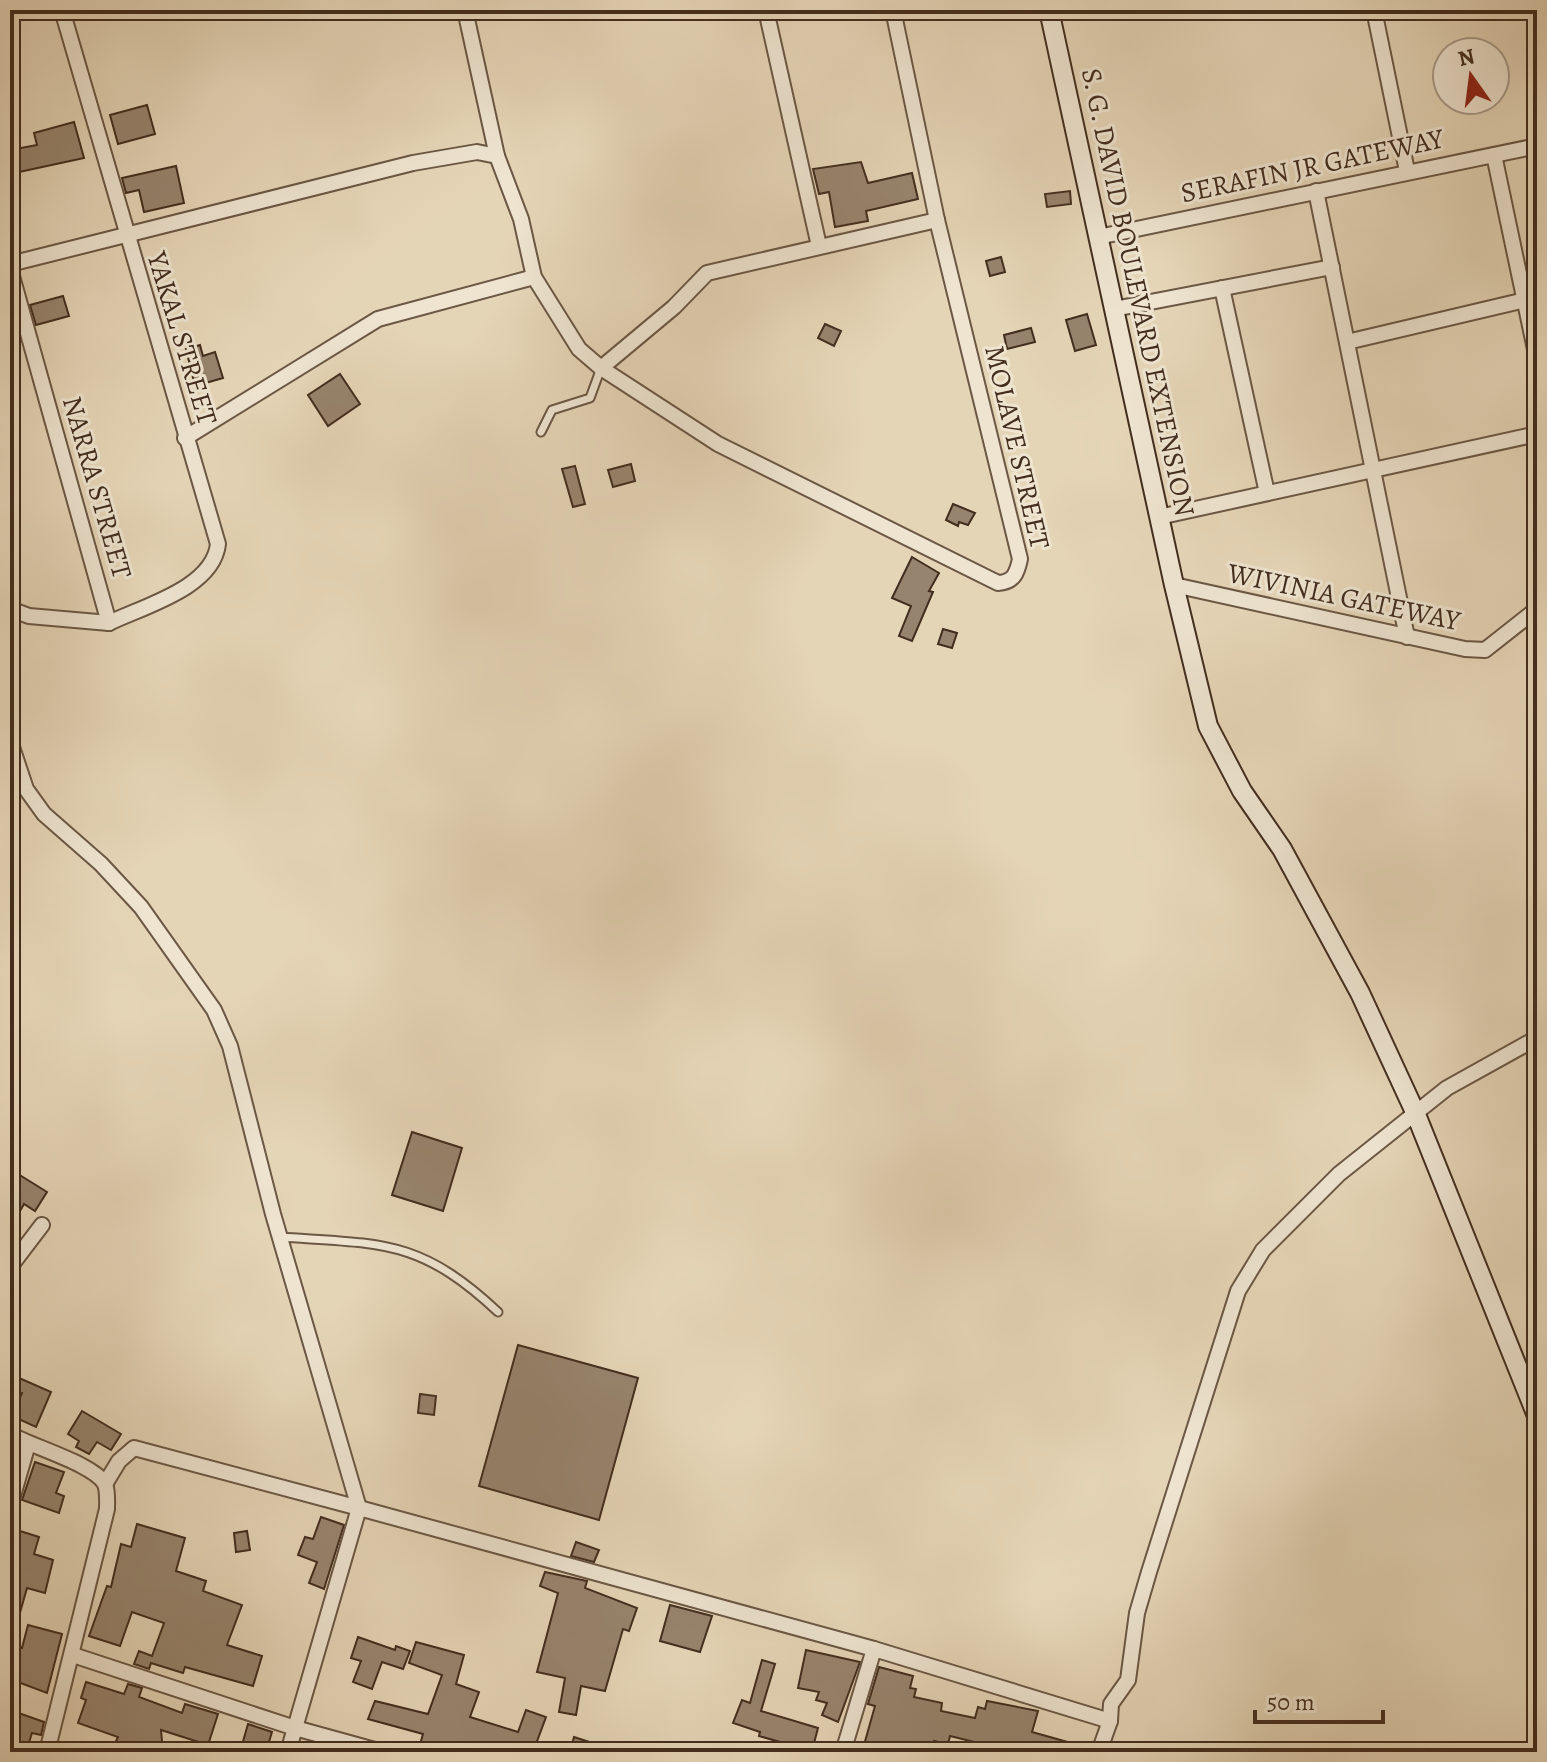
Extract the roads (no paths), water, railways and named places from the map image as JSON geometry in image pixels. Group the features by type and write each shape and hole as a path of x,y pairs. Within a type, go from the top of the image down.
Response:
{"street":[{"name":"YAKAL STREET","path":"62,10 124,232 218,544 216,557 190,584 109,623"},
{"path":"465,10 497,156 521,219 534,277 579,349 601,368 658,322 707,273 937,220"},
{"path":"766,10 819,246"},
{"name":"MOLAVE STREET","path":"601,368 718,444 998,583 1005,583 1017,572 1020,559 937,220 893,10"},
{"name":"S. G. DAVID BOULEVARD EXTENSION","path":"1049,10 1174,585 1208,726 1242,791 1282,849 1360,993 1415,1112 1537,1416"},
{"path":"1374,10 1407,171"},
{"name":"SERAFIN JR GATEWAY","path":"1098,237 1537,146"},
{"path":"10,266 124,232 413,163 477,152 497,156"},
{"path":"1494,155 1537,359"},
{"path":"1316,191 1407,637"},
{"name":"NARRA STREET","path":"10,266 109,623 29,616 10,609"},
{"path":"1114,309 1332,267"},
{"path":"185,438 378,319 534,277"},
{"path":"1222,288 1267,493"},
{"path":"1347,342 1525,300"},
{"path":"1159,517 1537,434"},
{"name":"WIVINIA GATEWAY","path":"1174,585 1465,649 1485,650 1537,609"},
{"path":"10,741 26,789 44,814 101,864 141,907 214,1010 230,1046 280,1237 359,1508 288,1752"},
{"path":"1099,1752 1110,1721 1111,1704 1128,1680 1137,1613 1238,1291 1263,1250 1284,1226 1415,1112 1457,1081 1537,1038"},
{"path":"10,1267 42,1225"},
{"path":"10,1434 94,1472 105,1484"},
{"path":"10,1506 28,1444"},
{"path":"47,1752 107,1509 105,1484 119,1461 134,1448 874,1649 1110,1721"},
{"path":"843,1752 874,1649"},
{"path":"73,1655 295,1728 382,1752"}],"lane":[{"path":"541,432 552,410 590,398 601,368"},
{"path":"280,1237 388,1244 421,1255 468,1283 498,1312"}]}
